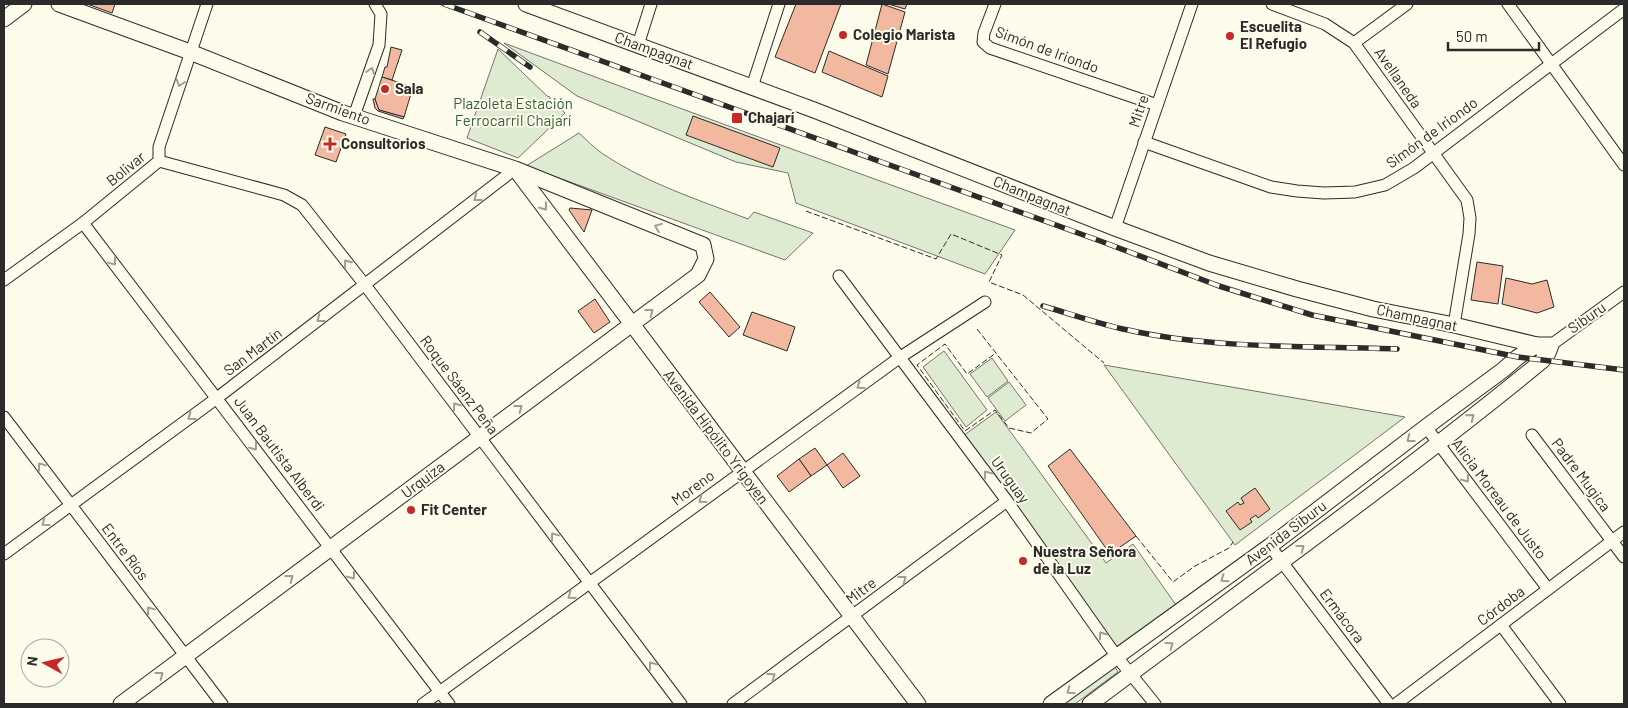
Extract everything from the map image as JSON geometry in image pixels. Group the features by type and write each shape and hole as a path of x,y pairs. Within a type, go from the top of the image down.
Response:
{"street":[{"path":"4,19 24,4"},
{"name":"Sarmiento","path":"59,4 190,52 354,116 515,168 703,245"},
{"name":"Bolivar","path":"4,280 84,223 159,161 158,147 207,4"},
{"path":"354,116 379,45 381,14 375,4"},
{"name":"Champagnat","path":"526,4 814,110 1114,228 1209,263 1297,289 1374,309 1454,325 1544,351"},
{"path":"638,45 651,4"},
{"path":"752,87 779,4"},
{"name":"Simón de Iriondo","path":"995,4 984,33 983,42 990,48 1157,105"},
{"name":"Mitre","path":"1114,228 1192,4"},
{"name":"Avellaneda","path":"1272,4 1325,24 1354,43 1467,200 1470,218 1469,234 1454,325"},
{"path":"1354,43 1406,4"},
{"path":"1508,4 1624,165"},
{"name":"Simón de Iriondo","path":"1144,142 1271,187 1324,193 1355,192 1385,185 1414,168 1624,9"},
{"name":"Roque Sáenz Peña","path":"159,161 284,195 302,205 681,704"},
{"name":"San Martín","path":"4,554 217,398 365,286 515,168"},
{"name":"Avenida Hipólito Yrigoyen","path":"515,168 918,704"},
{"name":"Juan Bautista Alberdi","path":"84,223 449,704"},
{"name":"Urquiza","path":"121,704 698,275 706,258 703,245"},
{"name":"Uruguay","path":"839,276 1007,501 1117,657 1155,704"},
{"name":"Siburu","path":"1518,357 1544,351 1624,292"},
{"name":"Moreno","path":"423,704 899,358 985,302"},
{"name":"Avenida Siburu","path":"1090,704 1439,443 1544,351"},
{"name":"Avenida Siburu","path":"1051,704 1270,546 1504,370 1518,357"},
{"name":"Entre Ríos","path":"4,417 222,704"},
{"name":"Alicia Moreau de Justo","path":"1426,427 1548,589"},
{"name":"Padre Mugica","path":"1532,435 1624,556"},
{"name":"Mitre","path":"732,704 1007,501"},
{"name":"Córdoba","path":"1396,704 1624,532"},
{"name":"Ermácora","path":"1270,546 1389,704"},
{"path":"1501,625 1560,704"}],"green space":[{"path":"504,43 1015,230 985,274 796,203 788,173 736,162 577,96"},
{"name":"Plazoleta Estación Ferrocarril Chajarí","path":"498,49 565,113 518,158 467,138"},
{"path":"579,133 600,152 637,174 673,190 748,219 754,212 813,233 785,260 526,166"},
{"path":"944,351 987,410 966,427 923,367"},
{"path":"992,358 1008,381 987,397 970,374"},
{"path":"1104,365 1405,417 1235,545"},
{"path":"1009,382 1026,405 1005,421 988,398"},
{"path":"996,412 1106,563 1133,544 1176,605 1117,648 963,436"},
{"path":"1114,665 1118,672 1075,704 1062,704"}],"building":[{"path":"87,4 115,4 112,13"},
{"path":"796,4 841,4 815,73 775,57"},
{"path":"882,4 905,12 888,74 866,65"},
{"path":"888,4 907,4 905,9"},
{"path":"391,47 402,50 392,80 382,77 385,67 387,67"},
{"path":"829,51 888,76 882,97 822,72"},
{"path":"382,77 413,87 404,117 379,110 377,107 375,99"},
{"path":"373,99 375,99 379,110 404,117 403,119 378,111 375,108"},
{"path":"693,116 780,148 773,167 686,135"},
{"name":"Consultorios","path":"325,127 346,134 336,162 315,155"},
{"path":"570,208 592,210 584,232 569,210"},
{"path":"1477,262 1503,266 1498,304 1471,300"},
{"path":"1506,278 1532,284 1547,280 1554,307 1537,313 1502,304"},
{"path":"710,292 740,327 729,337 699,302"},
{"path":"595,299 610,322 594,333 578,311"},
{"path":"752,312 795,327 787,351 743,335"},
{"path":"815,448 827,465 811,476 799,459"},
{"path":"1070,449 1136,536 1110,554 1048,466"},
{"path":"843,453 860,476 843,488 827,465"},
{"path":"799,459 811,476 789,492 777,476"},
{"path":"1255,488 1270,509 1258,518 1256,515 1250,519 1252,522 1240,530 1226,511 1238,502 1240,505 1244,503 1241,498"}],"railway":[{"path":"444,4 1103,242 1219,286 1312,315 1518,357 1624,370"},
{"path":"480,32 530,67"},
{"path":"1043,306 1117,328 1194,341 1262,346 1397,349"}],"fence":[{"path":"806,211 936,259 951,234 1002,255 989,282 1023,295 1104,363"},
{"path":"977,329 1048,419 1031,433 1009,428 995,410 965,431 917,365 945,344 967,374 996,353"},
{"path":"1136,536 1173,582 1195,566 1229,548 1233,542"}],"place":[{"name":"Colegio Marista","path":"843,35"},
{"name":"Escuelita El Refugio","path":"1230,36"},
{"name":"Sala","path":"385,89"},
{"name":"Chajarí","path":"737,118"},
{"name":"Consultorios","path":"330,144"},
{"name":"Fit Center","path":"411,510"},
{"name":"Nuestra Señora de la Luz","path":"1023,561"}]}
